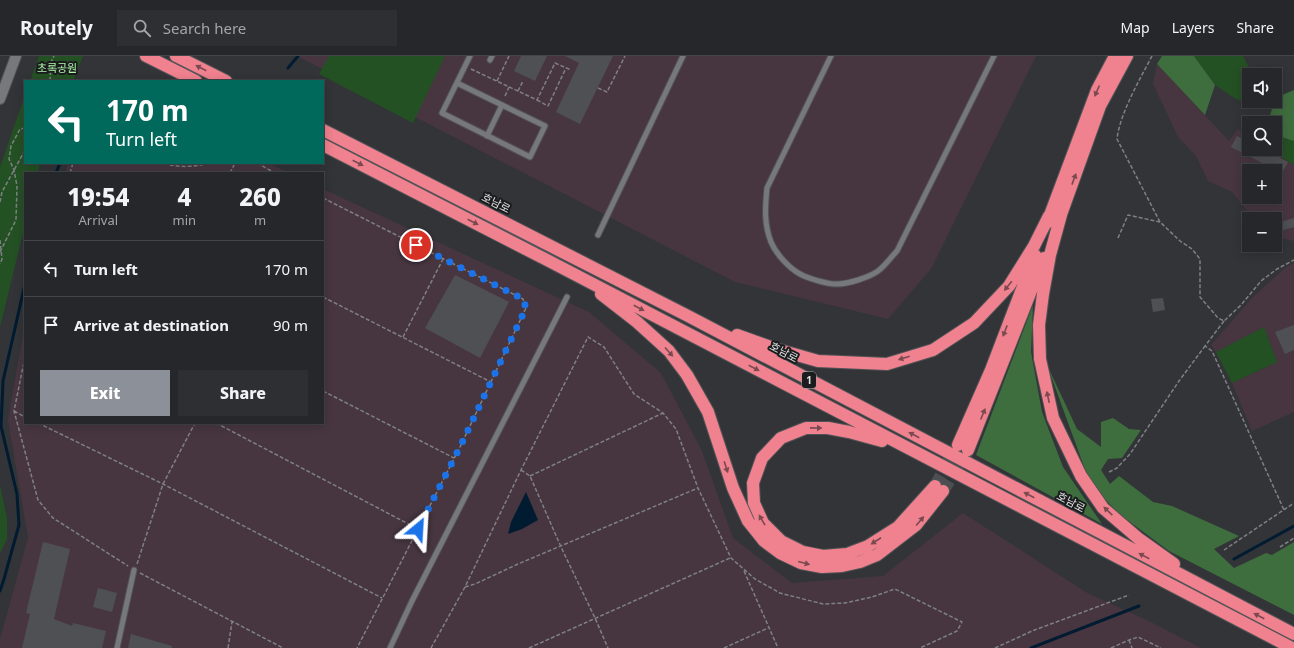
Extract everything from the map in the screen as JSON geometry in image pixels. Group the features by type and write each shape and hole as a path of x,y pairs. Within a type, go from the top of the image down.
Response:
{"highway":[{"path":"146,56 194,80"},
{"path":"176,56 224,80"},
{"path":"1115,56 1097,90 1055,216 1039,326 1040,359 1053,418 1081,476 1103,508 1139,539 1217,594"},
{"path":"963,448 991,370 1100,106 1127,56"},
{"name":"호남로","path":"324,131 688,316 1294,634"},
{"name":"1","path":"324,146 1292,648"},
{"path":"688,316 776,349 818,361 887,364 933,350 974,323 1009,286 1055,216"},
{"path":"549,261 601,294 669,351 687,375 708,412 733,488 748,521 764,541 780,553 802,563 822,567 842,566 860,562 877,555 916,525 939,489 898,527 868,546 841,555 823,556 803,552 781,541 763,523 754,503 753,483 762,458 781,438 806,428 828,428 874,438 920,454"}],"street":[{"path":"0,99 16,56"}],"lane":[{"path":"457,83 545,126 530,157 442,113 470,56"},
{"path":"598,235 683,56"},
{"path":"831,56 767,188 765,222 772,244 788,264 800,274 817,281 837,284 863,278 878,271 897,251 994,56"},
{"path":"487,136 502,105"},
{"path":"390,648 412,601 567,297"},
{"path":"117,648 134,570"}],"path":[{"path":"50,80 51,62 54,56"},
{"path":"497,81 509,56"},
{"path":"598,88 607,92 625,56"},
{"path":"1152,56 1126,107 1117,139 1160,222 1180,241 1192,249 1200,259 1200,297 1218,318 1224,321"},
{"path":"537,100 555,63 570,70"},
{"path":"469,68 548,106 566,68"},
{"path":"518,91 523,81"},
{"path":"505,96 508,87"},
{"path":"0,252 16,220 17,186 14,170 9,159 11,146 20,129 24,128"},
{"path":"0,202 2,192 24,152"},
{"path":"167,164 173,166 206,164"},
{"path":"259,164 273,172"},
{"path":"324,199 523,299 526,308 454,458 357,648"},
{"path":"1118,238 1128,215 1160,222"},
{"path":"0,240 0,252 2,259 0,264"},
{"path":"403,337 443,259"},
{"path":"1109,472 1117,468 1130,454 1179,381 1224,321 1241,305 1261,281 1277,269 1294,260"},
{"path":"324,298 491,382"},
{"path":"432,648 465,587 521,470 588,337 604,347 634,394 664,413 676,429 698,488 731,558 754,579 780,593 823,604 845,603 872,597 895,589 962,622 957,631 920,648"},
{"path":"1205,346 1212,351 1284,510"},
{"path":"24,362 14,411 38,500 52,518 134,570 283,648"},
{"path":"324,392 454,458"},
{"path":"14,411 24,416"},
{"path":"530,476 664,413"},
{"path":"40,424 163,484 382,598"},
{"path":"134,570 139,559 163,484 193,424"},
{"path":"218,424 418,529"},
{"path":"521,470 530,476 608,648"},
{"path":"465,587 698,488"},
{"path":"1224,550 1294,503"},
{"path":"1280,547 1294,538"},
{"path":"529,648 731,558"},
{"path":"743,569 778,648"},
{"path":"995,648 1032,631 1129,595"},
{"path":"228,648 233,622"},
{"path":"724,648 768,628"},
{"path":"1111,648 1138,637 1161,648"},
{"path":"1129,640 1132,648"}],"shaded area":[{"path":"297,56 1036,56 931,269 888,319 735,282"},
{"path":"1157,64 1229,141 1238,129 1242,132 1242,156 1280,156 1294,165 1294,241 1282,238 1282,212 1248,212 1232,192 1208,181 1196,156 1178,137 1153,84"},
{"path":"68,164 270,164 287,172 65,172"},
{"path":"324,189 589,312 661,373 702,451 733,538 792,583 883,576 963,513 1089,594 1147,620 1201,648 0,648 0,639 28,538 8,420 24,329 24,424 324,424"},
{"path":"1294,263 1294,412 1252,431 1232,383 1277,362 1264,327 1216,352 1211,345 1252,298 1286,267"}],"green space":[{"name":"초록공원","path":"39,56 83,56 73,80 30,80"},
{"path":"329,56 445,56 413,123 319,74"},
{"path":"1162,56 1194,56 1215,85 1205,115 1157,64"},
{"path":"1194,56 1243,56 1249,68 1242,68 1242,101 1236,99 1215,85"},
{"path":"1294,90 1294,141 1282,137 1282,116 1270,116 1272,108 1282,108 1282,95"},
{"name":"초록공원","path":"24,98 24,164 40,164 38,172 24,172 24,229 0,327 0,167"},
{"path":"1282,137 1294,141 1294,165 1280,156 1282,156"},
{"path":"1033,305 1031,352 1042,412 1063,467 1102,524 976,455"},
{"path":"1264,327 1277,362 1232,383 1216,352"},
{"path":"1047,365 1077,429 1101,447 1101,422 1113,418 1129,429 1141,430 1122,458 1108,459 1101,470 1110,484 1119,476 1153,502 1172,506 1239,536 1214,549 1234,568 1266,553 1272,555 1294,542 1294,615 1169,551 1118,513 1090,483"},
{"path":"0,485 7,519 7,539 0,553"}],"water":[{"path":"526,492 538,520 522,529 508,534 511,522"}],"building":[{"path":"521,56 547,56 535,81 514,71"},
{"path":"565,56 613,56 580,124 556,112 579,63"},
{"path":"1237,136 1242,138 1242,153 1231,147"},
{"path":"1249,156 1276,156 1288,162 1282,173 1282,164 1264,164"},
{"path":"1294,218 1294,227 1282,230 1282,222"},
{"path":"455,275 509,302 480,358 425,328"},
{"path":"1163,298 1165,310 1153,312 1151,299"},
{"path":"1294,325 1294,350 1285,354 1275,332"},
{"path":"43,542 70,549 54,619 72,626 73,623 106,631 102,648 22,648 30,614 26,613"},
{"path":"98,588 117,593 112,612 93,607"},
{"path":"131,634 172,646 172,648 128,648"}],"waterway":[{"path":"288,68 298,56"},
{"path":"56,172 60,164"},
{"path":"0,591 19,525 17,494 1,426 3,381 24,288"},
{"path":"1234,559 1294,526"},
{"path":"1031,648 1139,606"}],"tunnel":[{"path":"935,486 957,446"},
{"path":"943,491 968,451"}],"route":[{"path":"416,245 523,299 526,308 460,447 418,529"}]}
